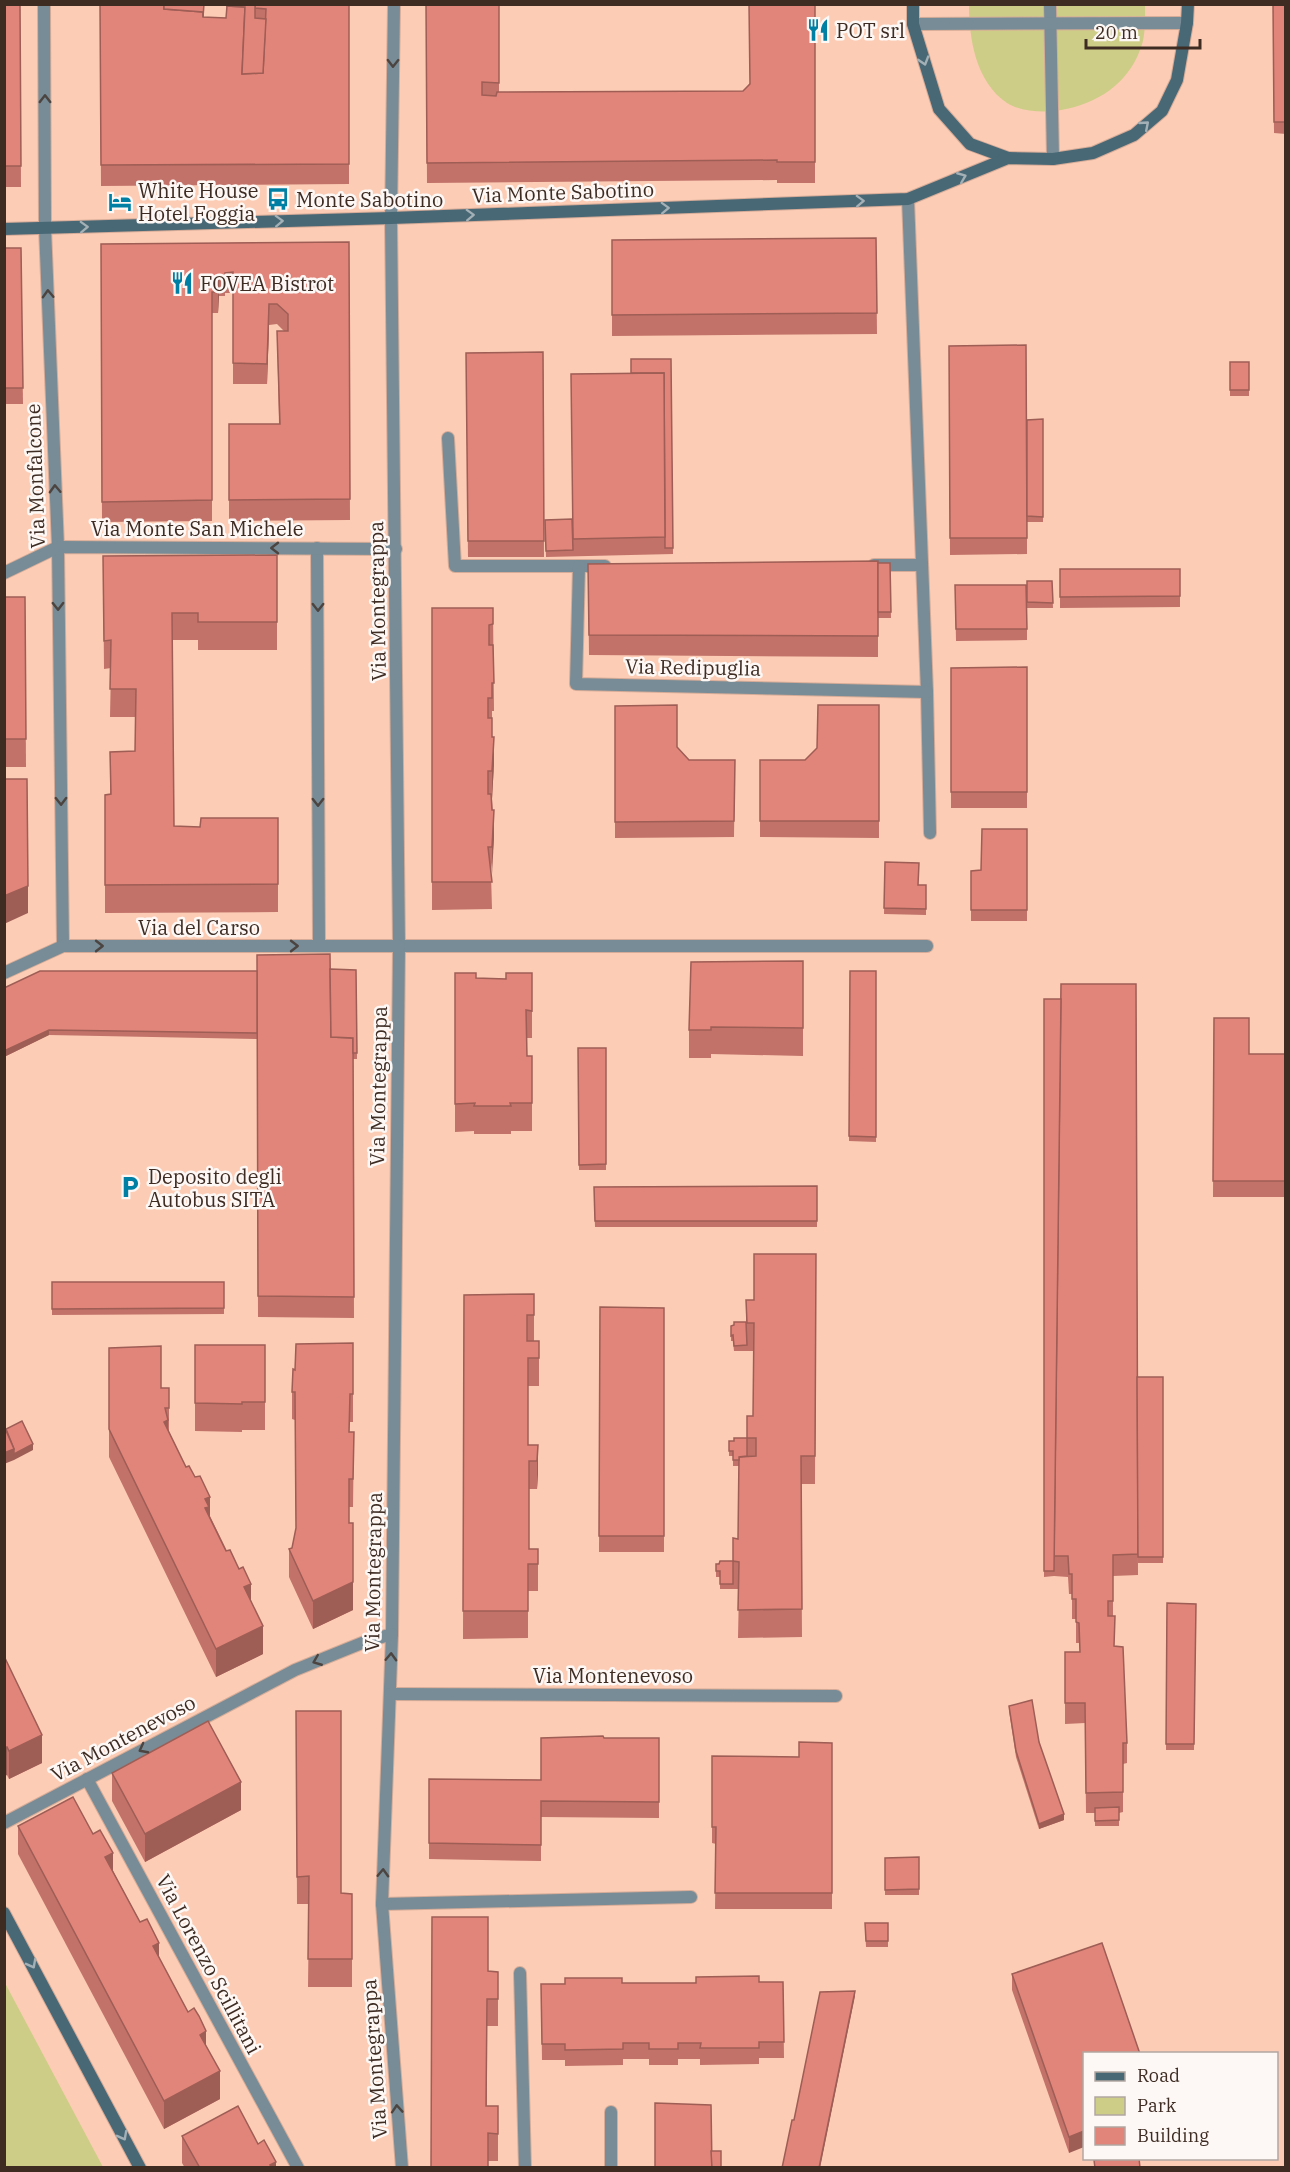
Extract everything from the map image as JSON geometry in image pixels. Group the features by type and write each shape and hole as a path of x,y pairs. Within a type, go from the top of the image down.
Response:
{"street":[{"name":"Via Monfalcone","path":"44,4 45,228 58,547 63,946"},
{"name":"Via Montegrappa","path":"394,4 391,218 399,946 392,1634 382,1904 402,2168"},
{"path":"913,4 913,24 939,109 970,144 1008,158 1053,159 1093,153 1124,140 1134,135 1161,111 1177,80 1188,4"},
{"path":"1050,4 1053,159"},
{"path":"913,24 1187,23"},
{"path":"930,833 927,692 908,199 1008,158"},
{"name":"Via Monte Sabotino","path":"4,229 391,218 908,199"},
{"path":"448,438 455,566 615,566"},
{"name":"Via Monte San Michele","path":"4,573 58,547 396,549"},
{"path":"317,548 319,946"},
{"path":"863,565 922,565"},
{"name":"Via Redipuglia","path":"579,566 576,684 927,692"},
{"name":"Via del Carso","path":"4,973 63,946 927,946"},
{"name":"Via Montenevoso","path":"4,1823 295,1670 362,1643 392,1634"},
{"name":"Via Montenevoso","path":"390,1694 836,1696"},
{"name":"Via Lorenzo Scillitani","path":"87,1779 298,2168"},
{"path":"382,1904 691,1897"},
{"path":"4,1912 140,2168"},
{"path":"520,1973 525,2168"},
{"path":"611,2112 611,2168"}],"green space":[{"path":"969,5 1145,5 1145,28 1140,50 1134,62 1119,83 1109,91 1086,103 1061,110 1026,110 1007,103 996,94 981,72 973,45"},
{"path":"5,1983 103,2167 5,2167"}],"building":[{"path":"4,4 20,4 21,166 4,166"},
{"path":"100,4 164,4 164,9 203,12 203,17 226,18 227,6 245,7 242,74 263,73 266,9 255,8 255,4 349,4 349,164 101,165"},
{"path":"164,4 204,4 203,17 203,12 164,9"},
{"path":"228,4 255,4 255,18 266,19 263,73 242,74 245,7 227,6"},
{"path":"426,4 499,4 499,83 482,82 482,95 496,96 497,92 743,91 750,84 749,4 815,4 815,162 777,162 777,160 427,163"},
{"path":"1273,4 1286,4 1286,122 1274,122"},
{"path":"876,238 877,313 612,315 612,240"},
{"path":"349,242 350,499 229,500 229,424 280,424 277,331 288,331 288,314 277,304 269,304 267,364 233,363 233,272 225,273 225,276 219,275 218,292 212,292 212,500 102,502 101,244"},
{"path":"4,248 21,248 23,388 4,388"},
{"path":"1026,345 1027,538 950,538 949,346"},
{"path":"543,352 544,541 468,541 466,353"},
{"path":"631,359 671,359 673,548 665,548 664,373 631,373"},
{"path":"1230,362 1249,362 1249,390 1230,390"},
{"path":"664,373 665,537 573,539 571,374"},
{"path":"1043,419 1043,517 1027,516 1027,420"},
{"path":"572,519 573,550 546,551 545,520"},
{"path":"277,555 277,622 198,622 198,613 172,613 174,826 200,827 201,818 278,818 278,884 105,885 105,795 111,794 110,752 135,751 136,689 110,689 111,640 104,641 103,556"},
{"path":"878,561 878,636 589,635 588,564"},
{"path":"878,563 890,563 891,612 878,612"},
{"path":"1060,569 1180,569 1180,596 1060,597"},
{"path":"1027,581 1052,581 1053,603 1027,602"},
{"path":"955,585 1026,585 1027,629 956,629"},
{"path":"4,597 25,597 26,739 4,739"},
{"path":"432,608 493,608 493,624 489,625 489,645 493,645 494,683 492,683 492,698 488,698 488,718 492,718 492,737 494,737 492,771 488,771 488,794 491,794 492,810 494,810 492,847 488,847 492,882 432,882"},
{"path":"1027,667 1027,792 951,792 951,668"},
{"path":"677,705 677,747 689,760 735,760 734,821 615,822 615,706"},
{"path":"818,705 879,705 879,821 760,821 760,760 805,760 817,748"},
{"path":"4,779 27,779 28,886 4,896"},
{"path":"982,829 1027,829 1027,910 971,910 971,871 981,870"},
{"path":"885,862 919,863 918,885 926,885 926,909 884,908"},
{"path":"330,954 331,1037 353,1038 354,1297 258,1296 257,955"},
{"path":"803,961 803,1028 711,1027 711,1030 689,1030 691,962"},
{"path":"330,969 356,970 357,1053 353,1053 353,1038 331,1037"},
{"path":"40,971 257,971 257,1033 49,1030 4,1051 4,988"},
{"path":"850,971 876,971 876,1137 849,1136"},
{"path":"455,973 476,973 476,978 506,979 506,973 532,973 532,1011 526,1010 527,1056 532,1056 532,1103 510,1103 511,1106 455,1104"},
{"path":"1061,984 1136,984 1138,1554 1113,1555 1113,1601 1108,1601 1108,1616 1115,1616 1114,1646 1123,1647 1127,1743 1123,1743 1123,1792 1086,1793 1085,1703 1065,1703 1065,1652 1080,1652 1076,1599 1072,1599 1072,1574 1069,1574 1068,1556 1054,1556"},
{"path":"1044,999 1061,999 1054,1571 1044,1571"},
{"path":"1214,1018 1249,1018 1249,1054 1286,1054 1286,1181 1213,1181"},
{"path":"578,1048 606,1048 606,1164 579,1165"},
{"path":"817,1186 817,1221 595,1221 594,1187"},
{"path":"754,1254 816,1254 815,1456 801,1456 802,1609 738,1610 739,1562 733,1561 733,1538 738,1539 739,1457 756,1456 756,1438 747,1438 747,1416 753,1416 754,1323 747,1323 746,1300 754,1300"},
{"path":"52,1282 224,1282 224,1308 52,1309"},
{"path":"534,1294 534,1315 527,1315 527,1341 539,1341 539,1358 528,1358 528,1445 538,1445 537,1461 529,1461 529,1549 538,1549 538,1564 528,1564 528,1611 463,1611 464,1295"},
{"path":"600,1307 664,1308 664,1536 599,1536"},
{"path":"734,1322 746,1322 747,1345 734,1346 731,1326"},
{"path":"353,1343 353,1394 350,1394 349,1432 354,1432 353,1479 349,1479 349,1523 353,1523 353,1582 313,1601 289,1549 292,1548 296,1528 295,1392 292,1392 296,1344"},
{"path":"195,1345 265,1345 265,1402 195,1403"},
{"path":"161,1346 161,1388 169,1388 169,1408 165,1408 168,1420 164,1422 186,1467 189,1466 195,1477 200,1476 210,1497 205,1499 209,1507 205,1508 226,1551 230,1550 239,1569 243,1567 251,1584 244,1587 263,1626 216,1649 109,1429 109,1348"},
{"path":"1137,1377 1163,1377 1163,1557 1138,1557"},
{"path":"22,1421 33,1444 14,1454 6,1429"},
{"path":"4,1426 14,1449 4,1453"},
{"path":"734,1438 747,1438 747,1456 739,1457 739,1460 733,1460 733,1451 729,1451 729,1441 734,1441"},
{"path":"720,1561 733,1561 733,1584 720,1584 720,1571 716,1571 716,1564"},
{"path":"1167,1603 1196,1604 1194,1744 1166,1744"},
{"path":"4,1656 42,1735 9,1751 7,1747 4,1748"},
{"path":"1032,1700 1039,1742 1064,1814 1039,1824 1016,1751 1009,1706"},
{"path":"296,1711 341,1711 341,1893 352,1894 352,1959 308,1959 309,1876 297,1877"},
{"path":"208,1721 241,1782 145,1834 112,1773"},
{"path":"603,1736 604,1738 659,1738 659,1802 541,1801 541,1845 429,1843 429,1779 541,1780 541,1738"},
{"path":"799,1742 832,1743 832,1893 715,1893 716,1827 712,1827 712,1756 799,1757"},
{"path":"73,1797 93,1834 100,1830 113,1853 105,1857 140,1922 147,1919 159,1943 153,1946 188,2012 194,2008 199,2016 206,2031 200,2035 220,2071 164,2101 18,1826"},
{"path":"1119,1807 1119,1820 1095,1821 1095,1808"},
{"path":"919,1857 919,1889 885,1890 885,1858"},
{"path":"432,1917 488,1917 488,1971 498,1972 498,1999 487,1999 486,2106 498,2106 498,2134 488,2133 488,2168 431,2168"},
{"path":"865,1923 888,1923 888,1941 866,1941"},
{"path":"1102,1943 1139,2052 1083,2052 1083,2131 1069,2137 1012,1974"},
{"path":"759,1976 759,1982 783,1982 784,2042 759,2042 759,2048 700,2048 701,2043 678,2043 678,2049 649,2049 649,2043 623,2043 623,2049 565,2050 565,2044 542,2044 541,1984 565,1984 565,1978 622,1978 622,1983 696,1983 696,1977"},
{"path":"855,1991 819,2168 782,2168 820,1992"},
{"path":"655,2103 711,2105 712,2168 655,2168"},
{"path":"238,2106 258,2144 264,2140 276,2162 270,2165 271,2168 200,2168 182,2136"},
{"path":"711,2151 721,2151 721,2168 712,2168"},
{"path":"1094,2160 1139,2160 1140,2168 1095,2168"}],"place":[{"name":"POT srl","path":"818,30"},
{"name":"Monte Sabotino","path":"278,199"},
{"name":"White House Hotel Foggia","path":"120,202"},
{"name":"FOVEA Bistrot","path":"182,283"},
{"name":"Deposito degli Autobus SITA","path":"130,1187"}]}
